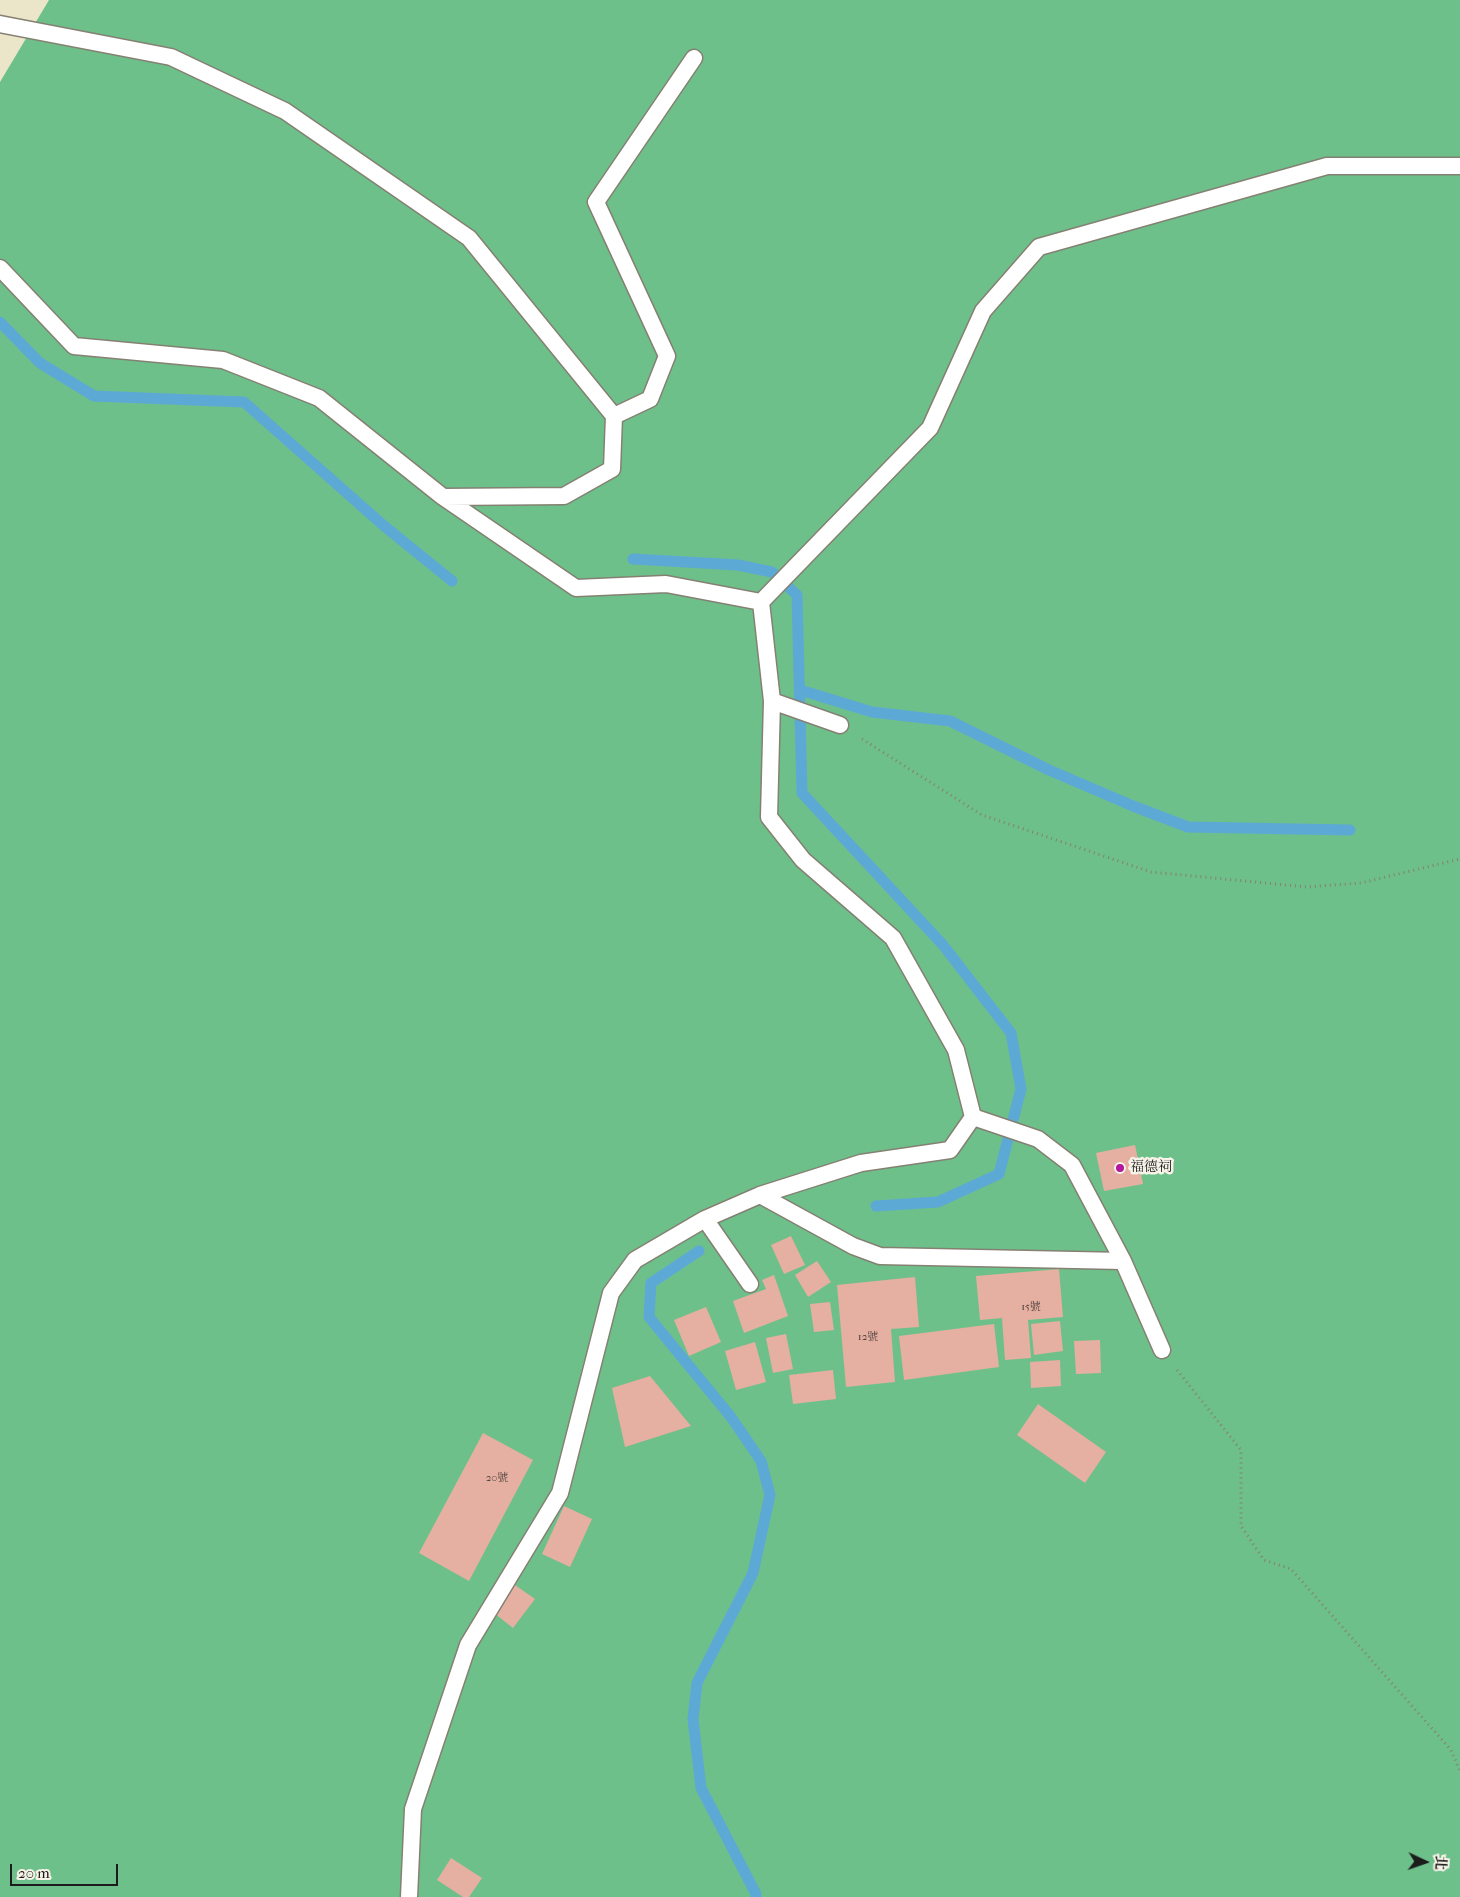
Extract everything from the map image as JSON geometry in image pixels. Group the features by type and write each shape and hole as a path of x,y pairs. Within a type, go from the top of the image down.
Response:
{"lane":[{"path":"0,24 171,57 285,111 469,238 614,416 612,469 564,496 443,497"},
{"path":"614,416 650,399 667,356 596,202 694,58"},
{"path":"761,602 930,428 983,311 1039,247 1327,166 1460,166"},
{"path":"0,268 74,346 223,360 319,398 443,497 576,588 666,584 761,602"},
{"path":"409,1897 413,1809 416,1800 468,1645 560,1493 611,1293 635,1260 705,1219 760,1195 861,1163 950,1150 973,1117 956,1050 893,938 803,860 769,817 772,701 761,602"},
{"path":"772,701 840,725"},
{"path":"973,1117 1038,1140 1072,1165 1123,1261 1162,1350"},
{"path":"760,1195 854,1246 880,1256 1123,1261"},
{"path":"705,1219 750,1284"}],"path":[{"path":"840,725 982,815 1152,872 1307,887 1361,882 1460,859"},
{"path":"1162,1350 1241,1450 1240,1526 1264,1560 1291,1569 1450,1750 1460,1771"}],"green space":[{"path":"49,0 1460,0 1460,1897 0,1897 0,82"}],"building":[{"name":"福德祠","path":"1135,1145 1143,1184 1104,1191 1096,1153"},
{"path":"791,1236 805,1265 784,1274 771,1245"},
{"path":"817,1261 831,1282 808,1297 795,1275"},
{"path":"1059,1269 1063,1317 1028,1320 1031,1358 1005,1360 1002,1318 980,1320 976,1276"},
{"path":"774,1275 788,1316 744,1333 733,1301 766,1289 762,1280"},
{"path":"915,1277 919,1327 891,1329 895,1382 846,1387 837,1285"},
{"path":"830,1302 834,1330 814,1332 810,1304"},
{"path":"706,1307 721,1342 689,1356 674,1320"},
{"path":"1060,1321 1063,1351 1034,1355 1031,1324"},
{"path":"994,1324 999,1367 904,1380 899,1336"},
{"path":"786,1334 793,1369 773,1373 766,1338"},
{"path":"1100,1340 1101,1373 1076,1374 1074,1341"},
{"path":"755,1342 766,1382 736,1390 725,1351"},
{"path":"1060,1360 1061,1386 1031,1388 1030,1362"},
{"path":"833,1370 836,1399 793,1404 789,1375"},
{"path":"650,1376 691,1426 625,1447 612,1388"},
{"path":"1038,1404 1106,1452 1085,1483 1017,1435"},
{"path":"483,1433 533,1460 469,1581 419,1553"},
{"path":"564,1506 592,1519 570,1567 542,1554"},
{"path":"515,1585 535,1599 513,1628 494,1613"},
{"path":"451,1858 482,1878 469,1897 463,1897 437,1880"}],"waterway":[{"path":"0,322 40,363 94,396 244,402 383,525 452,581"},
{"path":"633,559 738,565 772,572 797,595 802,793 943,945 1011,1033 1021,1089 999,1174 938,1202 876,1206"},
{"path":"800,690 872,712 950,721 1049,770 1188,827 1350,830"},
{"path":"699,1251 651,1283 649,1317 731,1417 761,1461 770,1495 753,1573 697,1683 693,1719 701,1788 756,1897"}],"place":[{"name":"福德祠","path":"1120,1168"}]}
